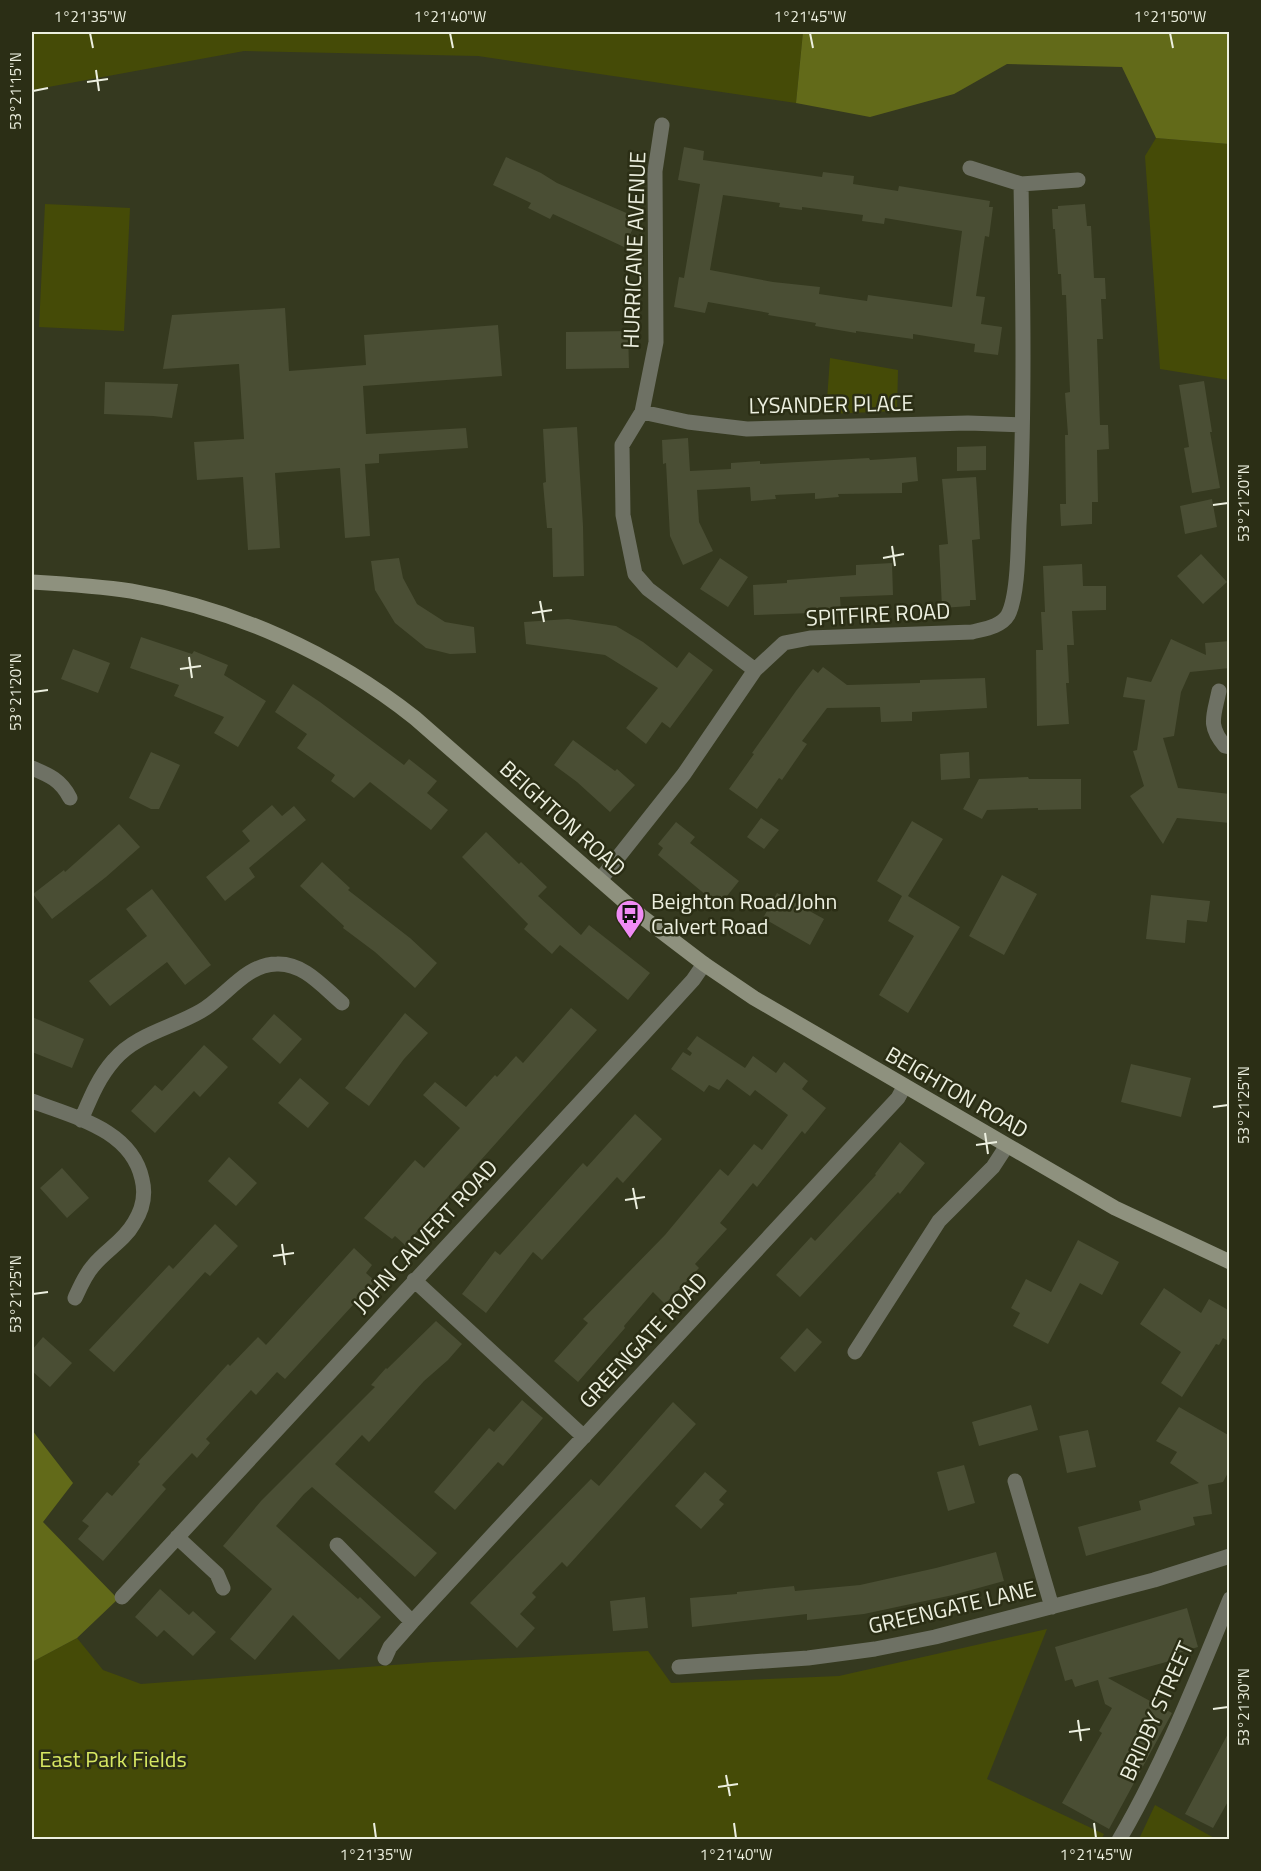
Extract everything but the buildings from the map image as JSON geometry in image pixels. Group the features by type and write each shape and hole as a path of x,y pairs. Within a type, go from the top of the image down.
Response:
{"street":[{"name":"HURRICANE AVENUE","path":"662,125 656,171 656,342 642,411 622,445 623,515 636,574 648,589 755,670"},
{"path":"970,168 1021,184 1078,180"},
{"path":"1021,184 1022,425"},
{"name":"LYSANDER PLACE","path":"642,411 688,422 747,429 968,423 1022,425"},
{"name":"SPITFIRE ROAD","path":"600,880 684,774 755,670 783,643 810,638 972,632 993,627 1007,617 1012,602 1017,566 1023,459 1022,425"},
{"name":"BEIGHTON ROAD","path":"32,582 132,591 181,602 259,626 326,659 394,701 416,718 641,916 704,964 754,998 1006,1147 1115,1208 1230,1262"},
{"path":"1220,691 1214,715 1214,730 1225,746 1230,747"},
{"path":"32,768 52,776 65,787 70,798"},
{"path":"81,1120 96,1085 114,1060 129,1046 151,1033 202,1011 252,971 274,964 297,967 310,975 342,1003"},
{"name":"JOHN CALVERT ROAD","path":"122,1597 639,1039 693,980 704,964"},
{"name":"GREENGATE ROAD","path":"385,1658 390,1647 412,1622 898,1098 904,1087"},
{"path":"32,1101 112,1135 128,1149 139,1165 143,1184 143,1204 135,1223 123,1238 92,1266 75,1298"},
{"path":"855,1352 939,1221 993,1167 1006,1147"},
{"path":"414,1280 584,1437"},
{"path":"1015,1481 1052,1606"},
{"path":"177,1537 217,1574 223,1588"},
{"path":"337,1545 412,1622"},
{"name":"GREENGATE LANE","path":"679,1666 808,1658 875,1649 935,1637 1154,1580 1230,1556"},
{"name":"BRIDBY STREET","path":"1119,1839 1135,1812 1183,1715 1230,1599"}],"green space":[{"path":"32,32 803,32 796,103 478,56 244,51 32,90"},
{"path":"803,32 1229,32 1229,144 1156,138 1122,67 1007,64 954,94 870,117 796,103"},
{"path":"1156,138 1229,144 1229,380 1160,369 1145,156"},
{"path":"45,204 130,208 124,331 39,327"},
{"path":"830,358 898,370 897,411 826,414"},
{"path":"32,1430 73,1483 43,1522 118,1599 77,1638 32,1662"},
{"name":"East Park Fields","path":"1047,1629 987,1779 1104,1834 1101,1840 32,1840 32,1662 77,1638 103,1670 141,1684 433,1662 648,1651 671,1683 839,1676"},
{"path":"1155,1805 1216,1839 1139,1839"}],"place":[{"name":"Beighton Road/John Calvert Road","path":"630,940"}]}
